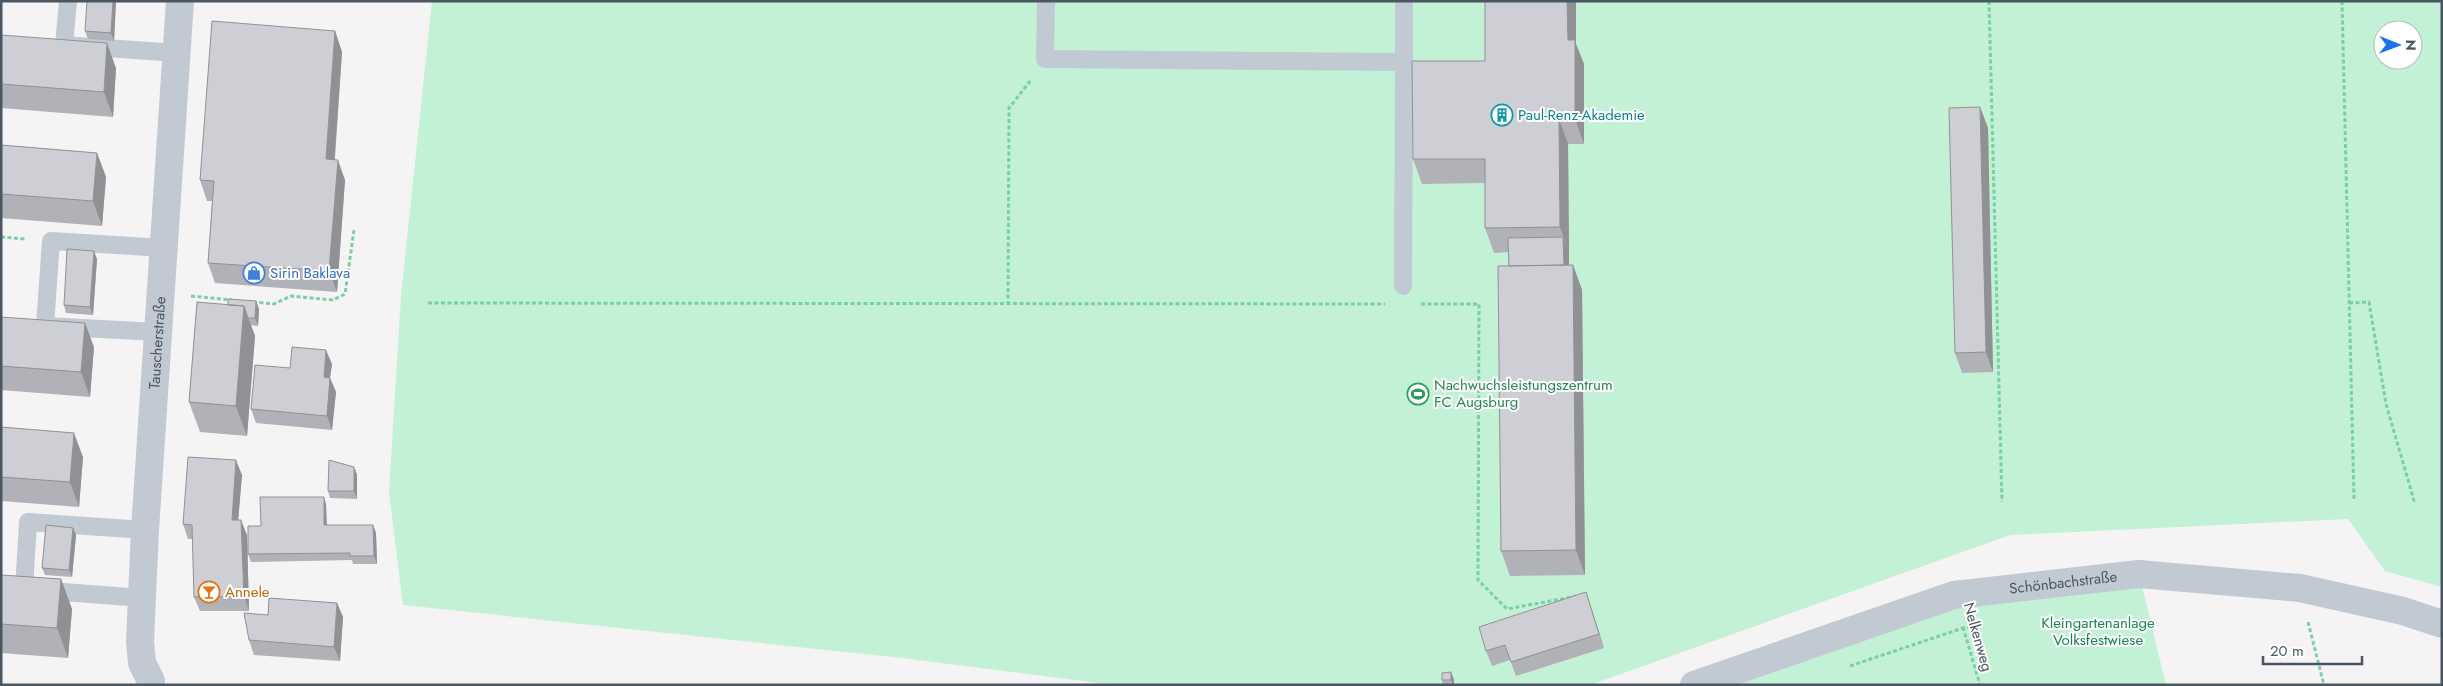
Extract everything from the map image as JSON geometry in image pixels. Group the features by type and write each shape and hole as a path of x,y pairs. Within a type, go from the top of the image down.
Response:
{"street":[{"name":"Tauscherstraße","path":"152,684 142,663 140,642 144,530 157,332 162,294 180,1"},
{"name":"Schönbachstraße","path":"1694,685 1954,595 2139,574 2300,588 2403,611 2442,624"}],"lane":[{"path":"68,1 64,45 177,53"},
{"path":"1046,1 1045,59 1404,62"},
{"path":"1403,286 1404,1"},
{"path":"157,332 45,326 51,240 164,248"},
{"path":"142,598 24,589 28,522 144,530"}],"path":[{"path":"1989,1 2002,502"},
{"path":"2342,1 2354,500"},
{"path":"1008,305 1009,108 1018,100 1045,59"},
{"path":"246,301 274,304 290,296 333,300 345,294 354,230"},
{"path":"162,294 236,300"},
{"path":"2349,303 2369,302 2386,404 2415,504"},
{"path":"428,303 1393,304"},
{"path":"1412,304 1479,304 1478,580 1507,610 1585,594"},
{"path":"2300,588 2324,685"},
{"name":"Nelkenweg","path":"1954,595 1980,685"},
{"path":"1842,669 1963,628 1992,624"}],"green space":[{"name":"Nachwuchsleistungszentrum FC Augsburg","path":"432,1 2442,1 2442,587 2385,571 2348,519 2010,535 1590,685 1115,685 902,658 403,605 389,492 401,296"},
{"name":"Kleingartenanlage Volksfestwiese","path":"2139,574 2166,685 1694,685 1954,595"}],"building":[{"path":"87,1 113,1 111,33 85,31"},
{"name":"Paul-Renz-Akademie","path":"1485,1 1567,1 1568,40 1575,40 1575,119 1559,119 1560,227 1485,228 1485,159 1413,159 1412,61 1485,61"},
{"path":"212,21 335,31 326,159 338,160 329,271 208,263 214,181 200,180"},
{"path":"1,35 107,43 104,92 1,84"},
{"path":"1980,107 1986,352 1955,353 1949,108"},
{"path":"1,145 97,153 93,201 1,194"},
{"path":"1563,237 1564,265 1509,266 1508,238"},
{"path":"67,249 94,251 90,307 64,305"},
{"path":"1573,265 1576,550 1501,551 1498,266"},
{"path":"228,299 256,301 255,318 248,318 244,306 228,305"},
{"path":"197,302 244,306 236,406 189,402"},
{"path":"1,317 85,323 81,372 1,366"},
{"path":"292,347 326,350 324,377 330,378 327,416 251,409 255,365 290,368"},
{"path":"1,427 74,433 70,482 1,477"},
{"path":"188,457 236,460 232,520 241,520 244,596 194,597 192,525 183,524"},
{"path":"329,460 354,467 354,491 328,491"},
{"path":"260,497 324,497 324,525 373,525 374,556 350,556 350,553 248,554 248,526 261,526"},
{"path":"46,525 73,528 69,570 42,568"},
{"path":"1,575 61,579 57,628 1,624"},
{"path":"1586,592 1599,634 1511,662 1505,645 1486,651 1479,627"},
{"path":"269,598 337,603 334,647 249,640 244,613 268,615"},
{"path":"1451,672 1451,680 1442,680 1442,673"}],"place":[{"name":"Paul-Renz-Akademie","path":"1502,115"},
{"name":"Sirin Baklava","path":"254,273"},
{"name":"Nachwuchsleistungszentrum FC Augsburg","path":"1418,394"},
{"name":"Annele","path":"209,592"}]}
